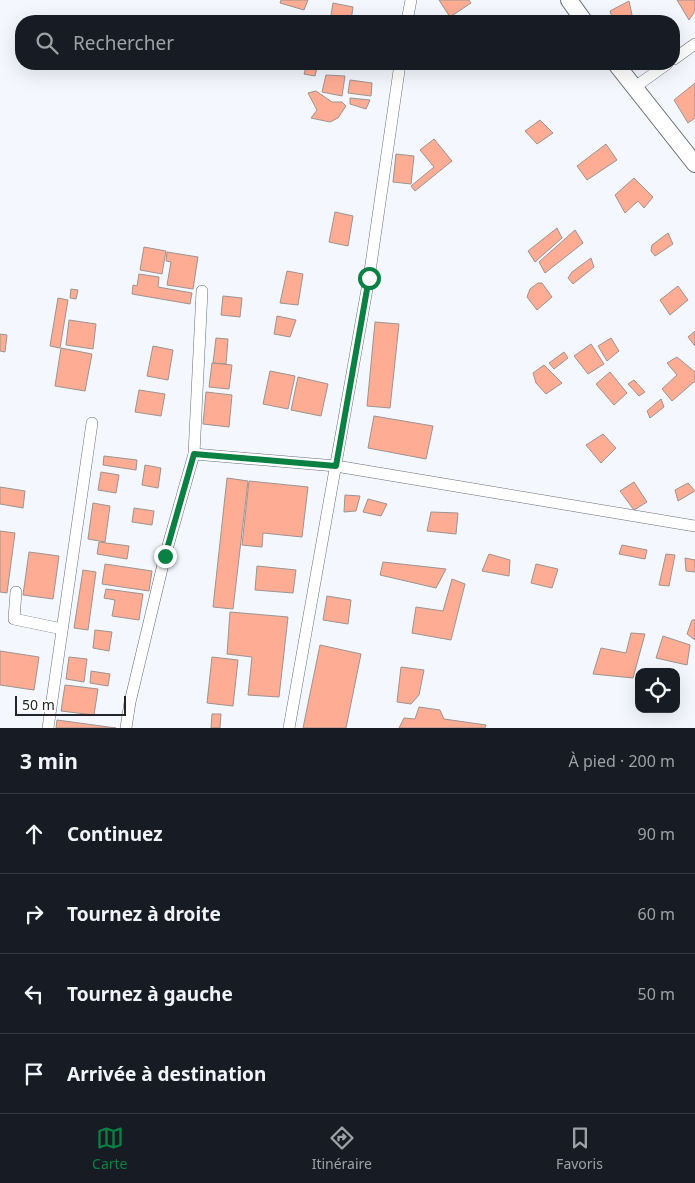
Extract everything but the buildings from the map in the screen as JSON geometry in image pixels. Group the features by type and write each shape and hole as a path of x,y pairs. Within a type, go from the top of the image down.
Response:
{"main road":[{"path":"569,0 580,15"},
{"path":"621,70 695,164"}],"street":[{"path":"408,15 411,0"},
{"path":"680,55 695,44"},
{"path":"289,728 369,278 399,70"},
{"path":"635,87 659,70"},
{"path":"126,728 130,702 165,556 194,454 202,291"},
{"path":"48,728 92,423"},
{"path":"194,454 336,466 695,526"},
{"path":"16,592 14,619 62,629"}],"route":[{"path":"165,556 194,454 336,466 369,278"}]}
